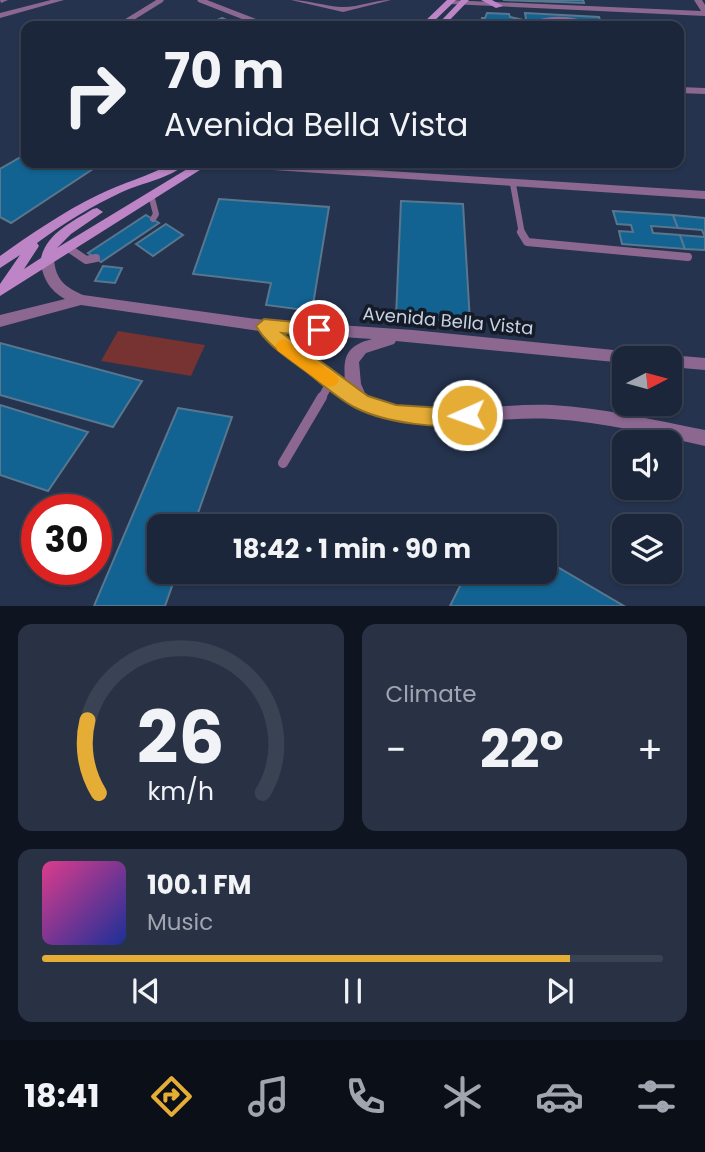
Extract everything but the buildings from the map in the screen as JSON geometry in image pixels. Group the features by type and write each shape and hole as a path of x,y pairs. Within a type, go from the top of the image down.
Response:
{"main road":[{"path":"485,0 499,6"},
{"path":"429,21 451,1"},
{"path":"445,21 464,2"},
{"path":"47,260 48,251 74,226 172,168"},
{"path":"1,291 67,247 197,168"},
{"path":"0,264 54,226 135,181 164,173"},
{"path":"1,291 32,246 54,226"}],"street":[{"path":"0,16 60,0"},
{"path":"295,0 342,10 387,0"},
{"path":"698,0 705,13"},
{"path":"451,1 499,6 705,13"},
{"path":"684,90 705,92"},
{"path":"286,168 705,195"},
{"name":"Avenida Bella Vista","path":"47,260 52,284 58,290 81,300 264,326 612,356"},
{"name":"Avenida Bella Vista","path":"0,321 81,300"},
{"path":"264,326 286,347 362,402 396,413 440,417 523,412 563,413 705,438"},
{"path":"362,402 350,372 354,355 372,343 413,337"},
{"path":"682,362 705,364"}],"lane":[{"path":"127,21 161,0"},
{"path":"200,0 254,21"},
{"path":"535,21 562,21"},
{"path":"513,184 522,236 527,242 688,257"},
{"path":"151,195 156,214 153,219"},
{"path":"67,247 86,260 96,258"},
{"path":"283,464 331,381"}],"shaded area":[{"path":"118,331 205,345 191,376 101,361"}],"slow traffic":[{"path":"284,346 330,380"}],"route":[{"path":"319,330 264,326 286,347 362,402 396,413 440,417 467,415"}]}
